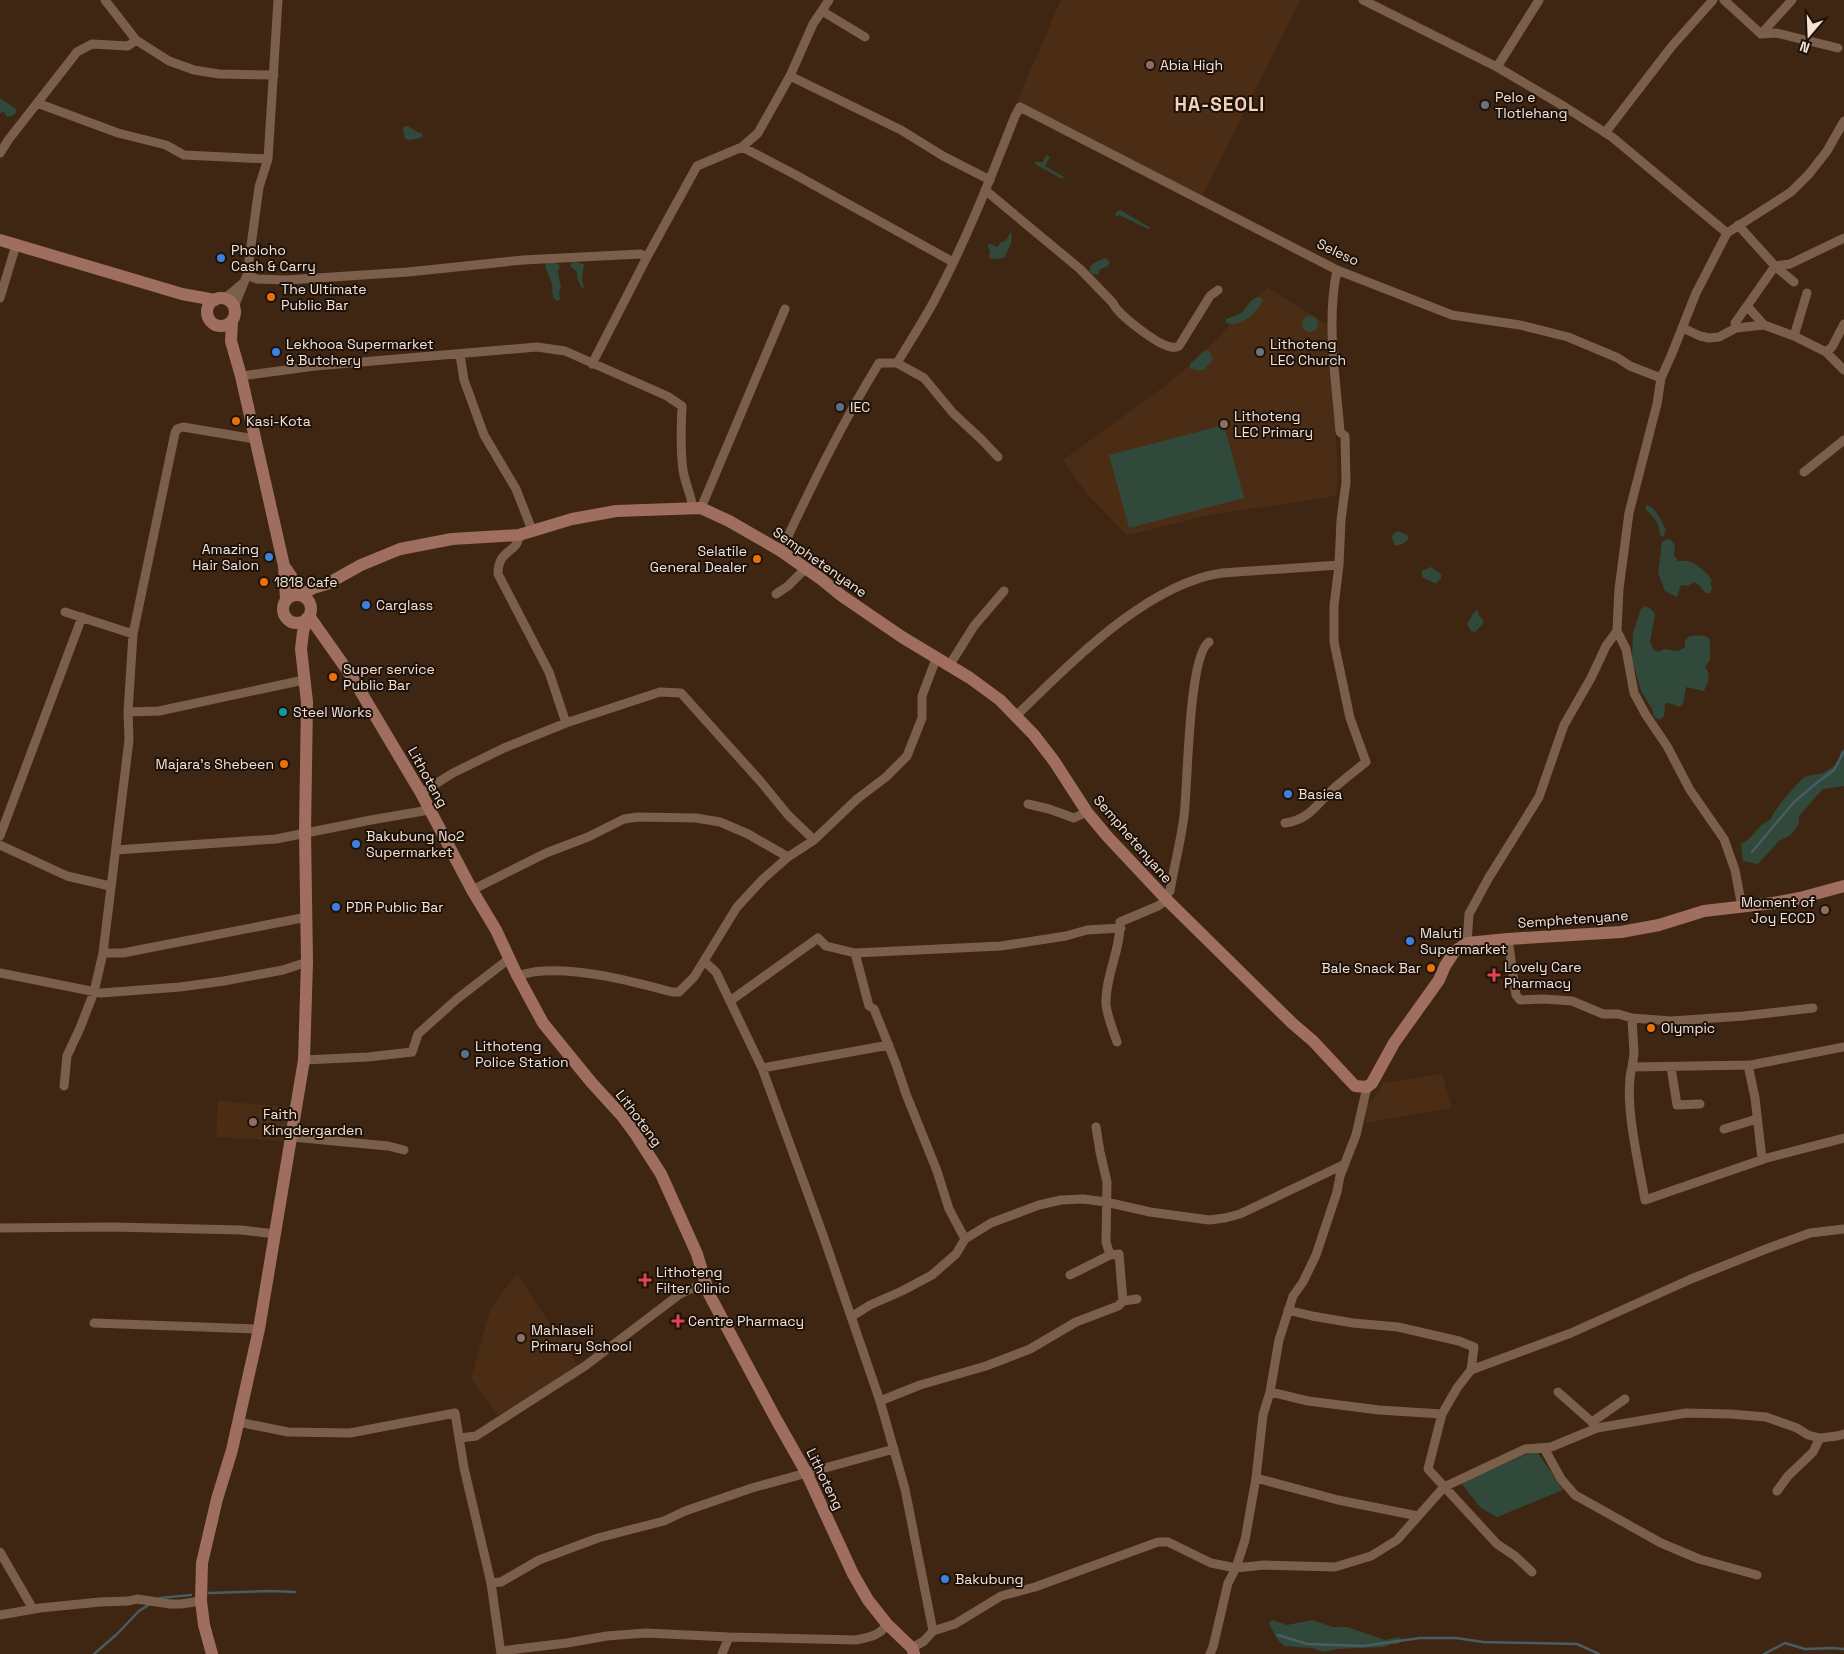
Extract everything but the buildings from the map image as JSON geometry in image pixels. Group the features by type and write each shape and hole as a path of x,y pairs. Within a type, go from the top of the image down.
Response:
{"main road":[{"path":"0,240 182,294 224,302 235,314 232,321 231,341 241,376 284,566 286,599 283,609 284,615 290,621 301,649"},
{"path":"182,294 208,314"},
{"path":"224,302 209,306 208,314 211,322 218,325 226,325 232,321"},
{"path":"218,325 231,341"},
{"name":"Semphetenyane","path":"327,584 361,565 400,550 452,539 519,535 572,519 616,511 697,508 744,529 781,551 842,596 1000,700 1034,735 1054,761 1087,812 1165,898 1292,1023 1313,1041 1355,1086 1367,1087"},
{"path":"284,566 300,595 306,598 309,614"},
{"path":"286,599 327,584"},
{"path":"212,1654 201,1601 202,1563 238,1422 259,1329 304,1060 307,962 305,832 307,702 301,649 303,632 309,614 327,584"},
{"path":"290,621 298,623 309,614"},
{"name":"Lithoteng","path":"309,614 352,677 421,793 472,890 496,930 517,975 543,1023 591,1082 622,1116 636,1134 661,1174 697,1254 709,1294 806,1472 853,1574 868,1600 887,1624 913,1651"},
{"name":"Semphetenyane","path":"1467,943 1621,932 1659,926 1704,911 1800,898 1843,888"},
{"path":"1367,1087 1372,1083 1394,1043 1429,994 1454,952 1467,943"}],"street":[{"path":"104,0 136,40 169,60 194,70 219,74 274,74"},
{"path":"224,302 243,284 247,275 260,187 268,159 278,0"},
{"path":"592,364 647,257 697,166 742,147 758,133 790,76 813,24 829,0"},
{"path":"1365,0 1497,67 1565,107 1605,133 1641,160 1728,233"},
{"path":"1497,67 1539,0"},
{"path":"1605,133 1672,46 1713,0"},
{"path":"1724,0 1761,34 1776,33 1838,48"},
{"path":"1732,8 1739,0"},
{"path":"1761,34 1792,0"},
{"path":"822,11 865,37"},
{"path":"0,153 77,52 92,44 128,46 136,40"},
{"path":"790,76 901,130 943,156 990,180 954,262 897,363"},
{"path":"37,103 118,132 166,145 184,155 268,159"},
{"name":"Seleso","path":"990,180 1020,107 1337,270 1452,315 1520,325 1568,337 1618,358 1630,366 1661,378"},
{"path":"1742,907 1735,870 1724,839 1690,790 1634,693 1626,649 1617,631 1618,588 1629,513 1657,404 1661,378 1696,293 1728,233 1791,192 1809,174 1827,151 1844,121"},
{"path":"742,147 954,262"},
{"path":"985,190 1080,269 1136,327 1164,345 1172,348 1178,346 1210,296 1218,290"},
{"path":"1738,225 1775,266 1794,282"},
{"path":"1736,328 1735,322 1775,266 1790,264 1844,238"},
{"path":"0,298 16,245"},
{"path":"247,275 257,279 287,280 408,272 523,260 640,254 647,257"},
{"path":"1284,823 1297,821 1316,809 1331,791 1366,762 1350,718 1334,642 1334,606 1346,482 1345,436 1340,432 1332,325 1333,292 1337,270"},
{"path":"1794,336 1807,293"},
{"path":"1747,306 1764,325"},
{"path":"697,508 785,309"},
{"path":"1826,352 1832,347 1844,324"},
{"path":"1683,328 1709,338 1719,337 1736,328 1764,325 1794,336 1826,352 1844,370"},
{"path":"241,376 315,366 544,348 565,351 667,396 682,406 683,468 688,491 697,508"},
{"path":"460,355 464,380 484,435 516,489 532,530"},
{"path":"781,551 822,462 879,363 897,363 924,378 952,413 998,457"},
{"path":"64,1086 67,1056 94,992 103,953 130,740 128,712 133,634 175,433 177,429 183,427 255,439"},
{"path":"1804,472 1844,440"},
{"path":"519,535 519,542 515,547 506,552 498,563 498,574 549,672 566,723"},
{"path":"1016,716 1103,635 1149,601 1193,580 1222,573 1339,565"},
{"path":"776,594 788,586 806,568"},
{"path":"949,666 974,626 1004,591"},
{"path":"65,612 133,634"},
{"path":"0,836 82,617"},
{"path":"1467,943 1469,914 1488,879 1539,797 1564,725 1591,678 1606,646 1617,631"},
{"path":"1117,1042 1106,1006 1106,994 1120,937 1120,922 1158,906 1170,891 1184,816 1188,748 1199,664 1202,649 1209,642"},
{"path":"517,975 543,971 566,972 622,980 679,992 694,977 737,907 762,880 788,857 806,847 857,799 886,777 907,756 922,718 922,696 936,659"},
{"path":"128,712 159,712 304,680"},
{"path":"421,793 453,773 504,748 566,723 660,692 681,693 788,815 814,840"},
{"path":"1028,804 1074,818 1087,812"},
{"path":"116,850 276,839 429,810"},
{"path":"472,890 546,853 588,837 624,819 638,817 696,818 720,822 748,834 788,857"},
{"path":"0,845 67,876 110,886"},
{"path":"103,953 123,953 307,917"},
{"path":"730,1001 818,938 826,946 855,953 1001,946 1066,936 1088,930 1120,928"},
{"path":"1508,939 1516,995 1520,1000 1572,1001 1603,1014 1618,1014 1632,1018 1680,1020 1744,1016 1813,1008"},
{"path":"855,953 869,1006 874,1009 889,1045 949,1209 965,1239"},
{"path":"304,1060 368,1057 412,1052 418,1034 457,999 510,958"},
{"path":"0,973 101,993 206,983 283,970 307,962"},
{"path":"704,962 716,972 762,1068 851,1317 880,1402 905,1489 934,1631"},
{"path":"1632,1018 1634,1054 1629,1080 1632,1121 1645,1200 1762,1159 1844,1138"},
{"path":"762,1068 889,1045"},
{"path":"1632,1067 1748,1065 1794,1058 1844,1047"},
{"path":"1748,1065 1755,1098 1762,1159"},
{"path":"1671,1067 1677,1105 1700,1104"},
{"path":"1210,1654 1228,1583 1236,1568 1245,1540 1256,1478 1263,1416 1270,1392 1279,1340 1292,1296 1303,1282 1316,1255 1356,1135 1367,1087"},
{"path":"1724,1129 1757,1119"},
{"path":"1096,1127 1107,1182 1106,1242 1110,1255"},
{"path":"292,1137 388,1146 404,1150"},
{"path":"851,1317 870,1305 932,1275 956,1254 965,1239 991,1223 1039,1205 1061,1200 1083,1199 1150,1212 1209,1220 1226,1218 1240,1214 1345,1164"},
{"path":"0,1228 229,1229 275,1234"},
{"path":"1471,1370 1571,1334 1691,1279 1766,1249 1810,1233 1844,1229"},
{"path":"1070,1275 1110,1255 1119,1254 1123,1301"},
{"path":"460,1438 476,1436 585,1366 680,1294 706,1282"},
{"path":"880,1402 920,1385 986,1366 1030,1349 1076,1322 1118,1306 1123,1301 1137,1299"},
{"path":"1288,1310 1353,1323 1398,1326 1459,1341 1474,1347 1471,1370 1457,1388 1442,1414 1428,1469 1497,1544 1515,1556 1532,1572"},
{"path":"94,1323 259,1329"},
{"path":"1270,1392 1308,1401 1379,1410 1442,1414"},
{"path":"1558,1392 1595,1425 1686,1413 1730,1414 1766,1417 1797,1428 1808,1435 1820,1438 1844,1434"},
{"path":"913,1651 934,1631 955,1624 1001,1596 1035,1587 1158,1542 1168,1542 1180,1546 1205,1560 1236,1568 1264,1565 1335,1566 1371,1556 1397,1540 1444,1486 1525,1449 1551,1447 1595,1425 1625,1399"},
{"path":"238,1422 288,1432 350,1432 455,1413 464,1468 491,1583 501,1652 607,1636 646,1633 856,1640 875,1635 884,1630 887,1624"},
{"path":"1777,1491 1788,1476 1813,1452 1820,1438"},
{"path":"1544,1448 1562,1479 1575,1495 1661,1543 1699,1559 1757,1575"},
{"path":"491,1583 501,1582 539,1560 598,1538 664,1521 685,1511 752,1488 894,1449"},
{"path":"1256,1478 1338,1500 1418,1516"},
{"path":"0,1552 33,1609"},
{"path":"0,1615 33,1609 137,1599 170,1604 201,1601"},
{"path":"722,1654 729,1637"}],"shaded area":[{"name":"Abia High","path":"1061,0 1300,0 1201,198 1017,101"},
{"name":"Lithoteng LEC Primary","path":"1267,287 1331,327 1338,481 1336,496 1210,515 1127,535 1087,494 1063,460 1169,383 1199,357"},
{"path":"1442,1074 1452,1108 1365,1123 1367,1105 1379,1092 1383,1083"},
{"name":"Faith Kingdergarden","path":"218,1101 290,1107 285,1141 216,1137"},
{"name":"Mahlaseli Primary School","path":"517,1274 578,1366 558,1382 498,1415 471,1379 490,1310"}],"green space":[{"path":"0,98 16,109 16,113 7,117 4,112 0,113"},
{"path":"404,126 422,133 423,137 411,140 405,139"},
{"path":"1046,155 1050,157 1045,166 1064,177 1062,179 1035,164 1035,162 1043,162"},
{"path":"1120,210 1151,228 1148,229 1119,215 1115,216 1116,212"},
{"path":"1010,233 1012,234 1011,243 1004,258 992,259 989,257 990,251 987,245 990,244 998,247 1000,243 1006,240"},
{"path":"1105,258 1110,262 1107,267 1100,269 1098,275 1092,274 1089,271 1092,264"},
{"path":"551,262 560,266 558,272 561,288 558,301 553,298 552,284 545,266"},
{"path":"573,262 584,264 582,280 584,287 582,288 577,278 577,272 571,267 570,264"},
{"path":"1257,297 1263,299 1253,314 1237,323 1226,323 1226,319 1242,313 1251,301"},
{"path":"1307,316 1313,316 1318,321 1316,330 1307,332 1302,327 1302,321"},
{"path":"1205,350 1209,351 1213,358 1209,365 1206,366 1206,369 1200,371 1190,368 1190,364"},
{"path":"1224,425 1244,498 1129,528 1109,455"},
{"path":"1647,505 1656,512 1666,530 1663,537 1660,535 1656,520 1645,509"},
{"path":"1398,531 1407,535 1409,539 1395,546 1392,538 1393,534"},
{"path":"1670,539 1675,545 1674,555 1678,561 1694,563 1711,579 1712,588 1710,593 1705,593 1694,582 1688,586 1681,585 1677,597 1665,591 1658,573 1662,542"},
{"path":"1431,567 1441,574 1441,578 1436,584 1422,577 1422,571"},
{"path":"1645,606 1655,614 1650,642 1654,650 1659,652 1664,649 1678,651 1685,647 1685,641 1688,637 1693,636 1709,638 1710,644 1710,660 1705,667 1709,679 1704,691 1686,687 1683,704 1680,707 1669,703 1665,704 1664,716 1660,720 1654,717 1652,709 1641,691 1632,659 1633,632 1641,609"},
{"path":"1478,610 1483,624 1475,632 1471,631 1467,624 1475,611"},
{"path":"1841,751 1844,751 1844,786 1823,789 1799,816 1799,824 1791,835 1779,841 1758,864 1743,861 1741,844 1770,820 1786,797 1805,777 1825,772 1838,763"},
{"path":"1536,1450 1563,1490 1497,1517 1481,1508 1461,1483"},
{"path":"1272,1620 1287,1625 1312,1620 1333,1627 1347,1627 1385,1640 1400,1637 1401,1641 1398,1644 1391,1644 1385,1647 1337,1649 1323,1652 1312,1648 1284,1646 1277,1639 1269,1623"}],"waterway":[{"path":"1752,852 1794,802 1834,770 1844,751"},
{"path":"209,1593 295,1592"},
{"path":"160,1598 191,1595"},
{"path":"94,1654 139,1611 150,1604"},
{"path":"1278,1635 1307,1644 1363,1646 1420,1638 1456,1638 1483,1642 1577,1644 1599,1654"},
{"path":"1764,1654 1785,1643 1805,1649 1844,1649"}],"place":[{"name":"Abia High","path":"1150,65"},
{"name":"Pelo e Tlotlehang","path":"1485,105"},
{"name":"Pholoho Cash & Carry","path":"221,258"},
{"name":"The Ultimate Public Bar","path":"271,297"},
{"name":"Lekhooa Supermarket & Butchery","path":"276,352"},
{"name":"Lithoteng LEC Church","path":"1260,352"},
{"name":"IEC","path":"840,407"},
{"name":"Kasi-Kota","path":"236,421"},
{"name":"Lithoteng LEC Primary","path":"1224,424"},
{"name":"Amazing Hair Salon","path":"269,557"},
{"name":"Selatile General Dealer","path":"757,559"},
{"name":"1818 Cafe","path":"264,582"},
{"name":"Carglass","path":"366,605"},
{"name":"Super service Public Bar","path":"333,677"},
{"name":"Steel Works","path":"283,712"},
{"name":"Majara's Shebeen","path":"284,764"},
{"name":"Basiea","path":"1288,794"},
{"name":"Bakubung No2 Supermarket","path":"356,844"},
{"name":"PDR Public Bar","path":"336,907"},
{"name":"Moment of Joy ECCD","path":"1825,910"},
{"name":"Maluti Supermarket","path":"1410,941"},
{"name":"Bale Snack Bar","path":"1431,968"},
{"name":"Lovely Care Pharmacy","path":"1494,975"},
{"name":"Olympic","path":"1651,1028"},
{"name":"Lithoteng Police Station","path":"465,1054"},
{"name":"Faith Kingdergarden","path":"253,1122"},
{"name":"Lithoteng Filter Clinic","path":"645,1280"},
{"name":"Centre Pharmacy","path":"678,1321"},
{"name":"Mahlaseli Primary School","path":"521,1338"},
{"name":"Bakubung","path":"945,1579"}],"district":[{"name":"HA-SEOLI","path":"1220,104"}]}
